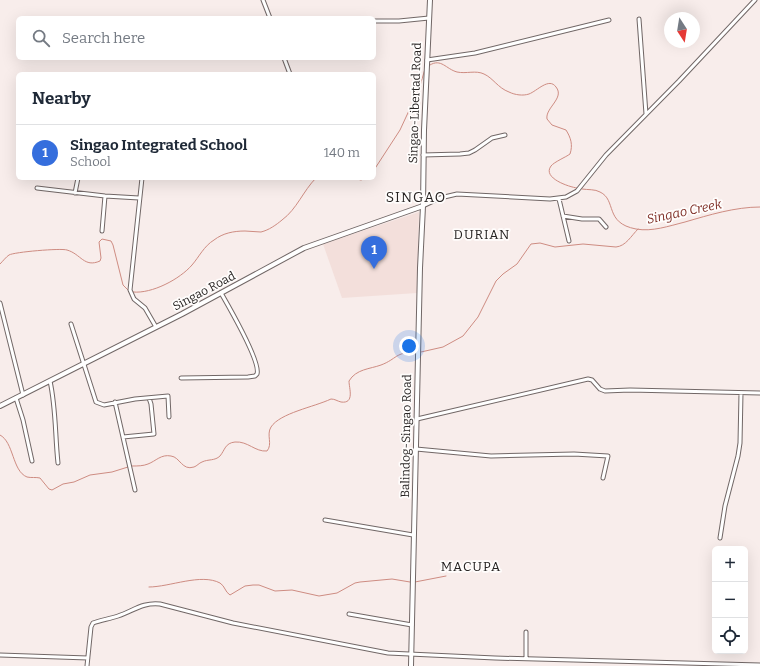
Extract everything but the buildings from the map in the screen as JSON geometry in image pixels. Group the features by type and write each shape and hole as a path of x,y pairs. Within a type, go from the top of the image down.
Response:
{"street":[{"path":"263,0 269,16"},
{"name":"Singao-Libertad Road","path":"423,206 423,155 430,0"},
{"path":"423,206 440,198 457,194 534,199 559,199 577,191 606,155 679,81 755,0"},
{"path":"376,21 400,21 429,18"},
{"path":"639,19 646,114"},
{"path":"427,60 475,52 609,20"},
{"path":"285,60 289,72"},
{"path":"423,155 469,153 492,138 505,135"},
{"path":"76,193 78,180"},
{"path":"142,180 130,290 134,299 146,308 156,327"},
{"path":"37,188 105,196 139,198"},
{"path":"102,231 105,196"},
{"path":"559,199 569,241"},
{"name":"Singao Road","path":"0,406 222,293 309,246 423,206"},
{"name":"Balindog-Singao Road","path":"411,666 420,268 423,206"},
{"path":"563,216 582,219 599,219 606,227"},
{"path":"181,378 248,377 255,376 257,374 258,368 252,352 222,293"},
{"path":"0,303 22,395"},
{"path":"71,324 96,402 104,405 115,402 168,396 170,417"},
{"path":"417,419 588,379 592,380 600,389 605,391 630,390 760,393"},
{"path":"50,381 55,409 55,433 58,463"},
{"path":"720,538 740,443 741,393"},
{"path":"16,398 23,420 32,461"},
{"path":"123,437 154,434 152,408 149,398"},
{"path":"115,402 135,490"},
{"path":"416,449 491,456 574,454 608,456 603,478"},
{"path":"325,520 414,535"},
{"path":"87,666 91,627 93,623 117,616 148,604 160,604 233,623 374,651 411,654 725,665 760,664"},
{"path":"349,614 412,625"},
{"path":"526,632 526,658"},
{"path":"0,655 88,658"},
{"path":"645,661 645,666"}],"shaded area":[{"path":"419,212 417,293 342,298 323,244"}],"waterway":[{"name":"Singao Creek","path":"430,65 440,63 457,72 481,73 505,90 516,94 529,94 546,84 553,84 558,91 558,95 547,115 547,119 552,125 566,130 570,139 571,148 570,154 553,164 549,170 553,178 568,186 577,188"},
{"name":"Singao Creek","path":"376,167 400,130 419,89 425,69"},
{"name":"Singao Creek","path":"133,292 149,291 173,280 192,265 210,242 221,236 237,231 261,232 272,227 292,211 314,180"},
{"name":"Singao Creek","path":"582,189 600,192 608,200 612,211 619,222 626,226 642,230 667,227 732,210 760,207"},
{"path":"421,352 443,347 463,336 478,317 496,281 517,264 531,244 540,243 555,247 583,244 616,247 626,243 638,229"},
{"name":"Singao Creek","path":"0,264 9,255 56,250 67,250 86,262 95,263 100,261 101,258 99,242 102,239 111,241 123,285 129,291"},
{"path":"132,466 146,465 161,457 171,456 177,459 184,466 190,468 201,462 218,458 227,445 235,442 244,443 259,450 267,451 269,448 269,433 275,422 289,414 331,399 341,402 348,401 350,398 349,381 355,374 386,363 404,353 416,352"},
{"path":"0,435 8,444 18,469 22,474 27,477 40,478 49,489 52,490 63,484 74,482 90,475 112,472 128,467"},
{"path":"415,582 446,576"},
{"path":"149,587 204,579 220,583 230,595 245,586 259,585 275,591 292,590 319,596 337,593 355,583 360,582 392,579 410,582"}],"place":[{"name":"Singao Integrated School","path":"374,269"}],"district":[{"name":"SINGAO","path":"416,197"},
{"name":"DURIAN","path":"482,234"},
{"name":"MACUPA","path":"471,566"}]}
